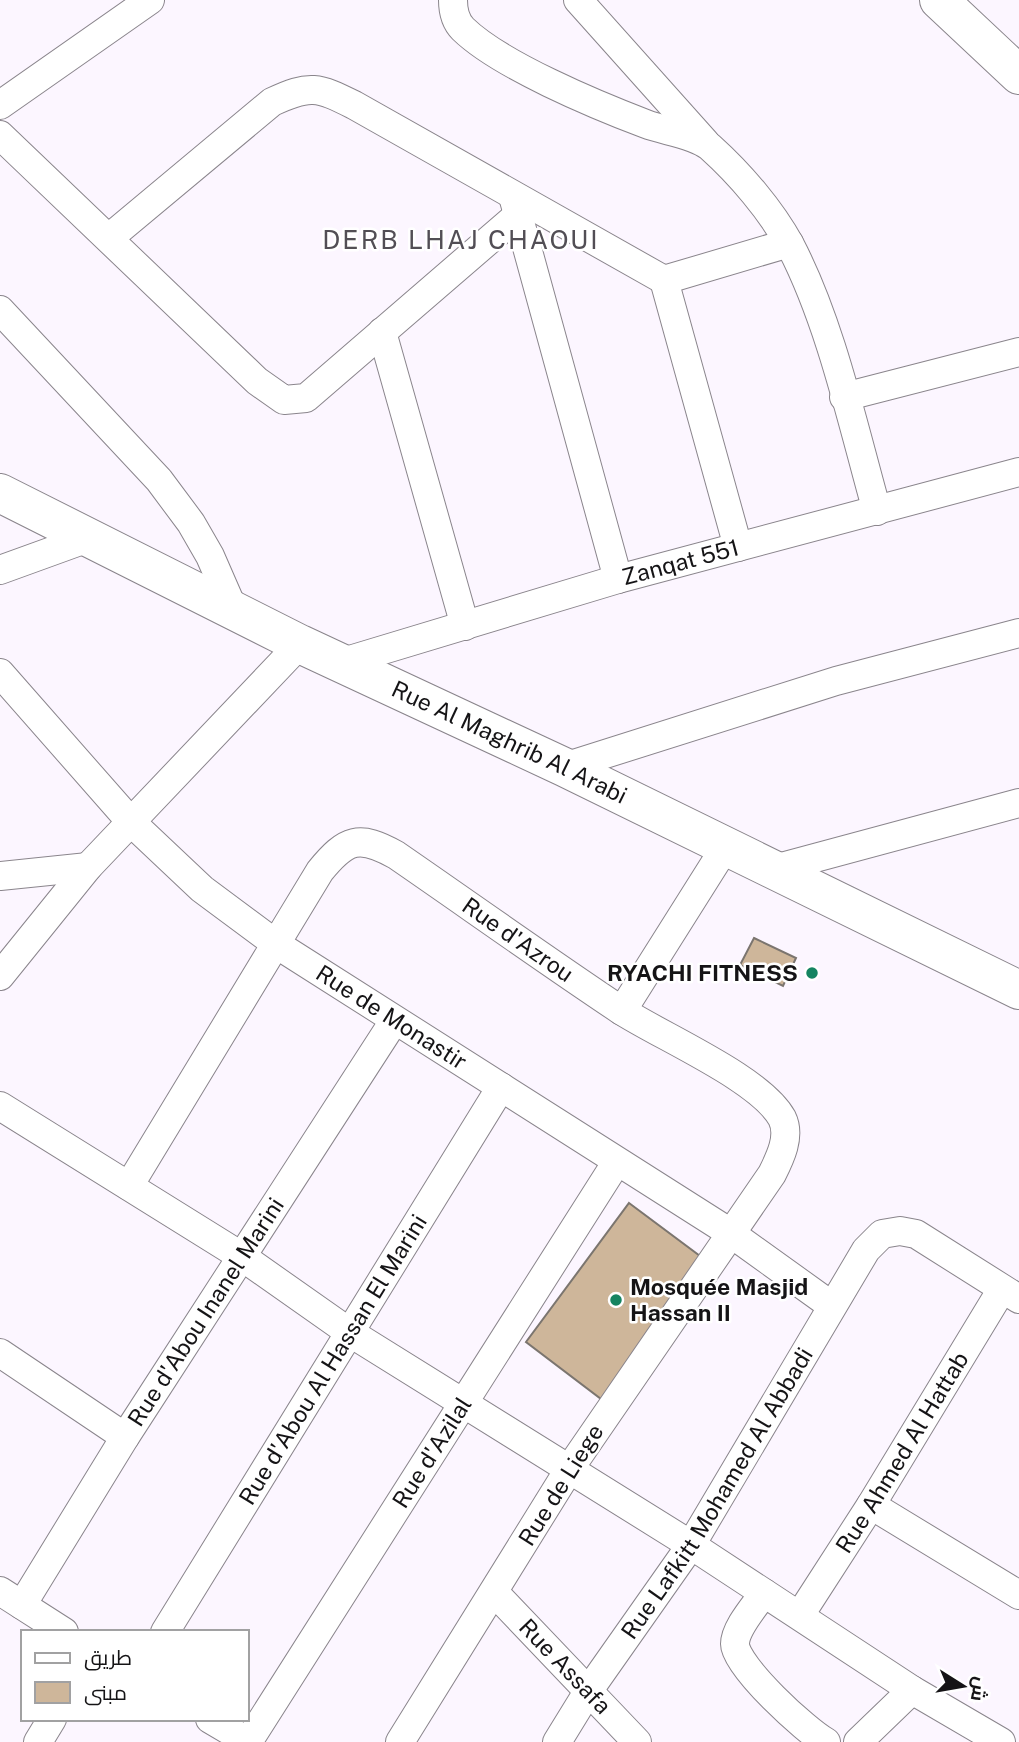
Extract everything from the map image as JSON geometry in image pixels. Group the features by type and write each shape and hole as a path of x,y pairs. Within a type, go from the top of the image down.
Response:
{"street":[{"path":"0,105 150,0"},
{"path":"453,0 456,19 463,29 494,52 537,76 644,123 707,144"},
{"path":"578,0 746,184 789,243 813,297 877,511"},
{"path":"939,0 1019,75"},
{"path":"108,238 241,125 272,102 298,89 325,91 354,105 515,206 664,280 789,243"},
{"path":"0,135 257,381 284,400 306,398 382,332 515,206"},
{"path":"515,206 618,579"},
{"path":"664,280 738,547"},
{"path":"0,310 159,480 191,523 210,556 234,611"},
{"path":"382,332 465,626"},
{"path":"844,397 1019,352"},
{"name":"Zanqat 551","path":"343,662 618,579 1019,472"},
{"name":"Rue Al Maghrib Al Arabi","path":"0,493 300,644 564,767 1019,989"},
{"path":"0,570 91,537"},
{"path":"564,767 836,681 1019,633"},
{"path":"0,976 88,867 300,644"},
{"name":"Rue de Monastir","path":"0,673 131,822 202,889 276,944 616,1163 729,1232 832,1306"},
{"path":"774,869 1019,803"},
{"name":"Rue d'Azrou","path":"129,1186 320,871 337,850 351,843 372,842 622,1011 738,1079 768,1102 782,1119 785,1132 783,1152 772,1174 729,1232"},
{"path":"622,1011 726,846"},
{"path":"0,876 88,867"},
{"name":"Rue d'Abou Inanel Marini","path":"11,1598 125,1437 394,1021"},
{"name":"Rue d'Abou Al Hassan El Marini","path":"166,1630 501,1087"},
{"path":"0,1106 241,1256 349,1332 691,1545 912,1690 1001,1742"},
{"name":"Rue d'Azilal","path":"249,1742 616,1163"},
{"name":"Rue Lafkitt Mohamed Al Abbadi","path":"557,1742 589,1690 691,1545 866,1250 883,1234 900,1231 916,1234 1010,1294"},
{"name":"Rue de Liege","path":"400,1742 569,1468 729,1232"},
{"name":"Rue Ahmed Al Hattab","path":"800,1615 1010,1294"},
{"path":"0,1353 125,1437"},
{"path":"871,1505 1019,1595"},
{"name":"Rue Assafa","path":"494,1592 637,1742"},
{"path":"764,1593 738,1633 735,1644 738,1655 763,1685 826,1742"},
{"path":"11,1598 61,1630"},
{"path":"858,1742 912,1690"},
{"path":"38,1742 51,1721"},
{"path":"213,1721 249,1742"}],"building":[{"path":"754,938 796,958 783,986 740,965"},
{"name":"Mosquée Masjid Hassan II","path":"629,1203 704,1259 605,1402 526,1342"}],"place":[{"name":"RYACHI FITNESS","path":"812,973"},
{"name":"Mosquée Masjid Hassan II","path":"616,1300"}],"district":[{"name":"DERB LHAJ CHAOUI","path":"461,240"}]}
